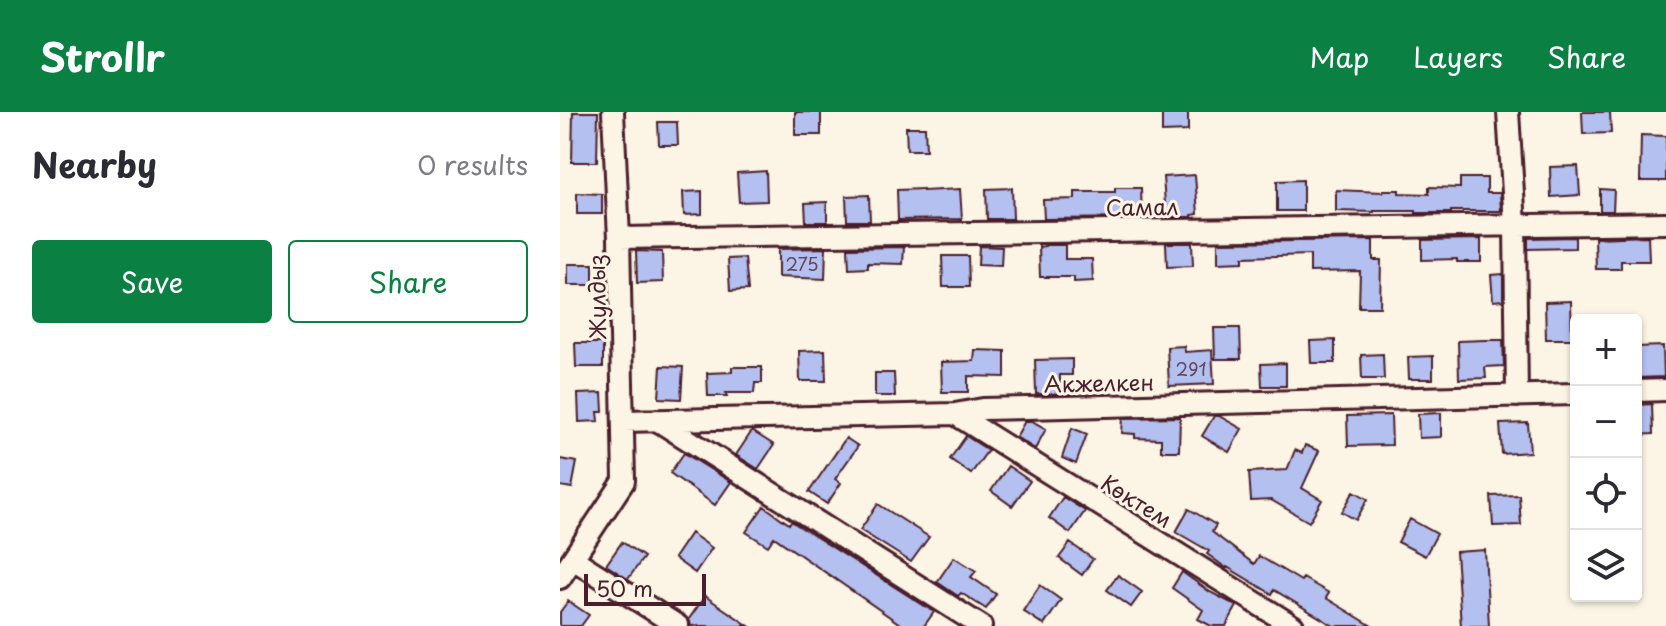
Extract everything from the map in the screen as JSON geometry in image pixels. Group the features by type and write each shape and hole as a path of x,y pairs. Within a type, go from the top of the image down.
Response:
{"street":[{"name":"Жулдыз","path":"573,559 624,481 613,112"},
{"path":"1508,112 1515,225 1517,396"},
{"name":"Самал","path":"619,238 1666,223"},
{"path":"1642,391 1666,390"},
{"name":"Акжелкен","path":"623,421 1570,394"},
{"name":"Көктем","path":"955,414 1293,626"},
{"path":"657,420 981,626"},
{"path":"560,578 573,559 678,626"}],"building":[{"path":"573,112 598,112 597,162 572,162"},
{"path":"795,112 821,112 821,135 795,135"},
{"path":"1162,112 1188,112 1188,131 1162,132"},
{"path":"1582,112 1610,112 1611,133 1583,134"},
{"path":"658,122 677,122 678,145 659,145"},
{"path":"906,127 925,127 926,150 907,150"},
{"path":"1641,135 1666,136 1666,181 1640,181"},
{"path":"1578,166 1580,195 1551,197 1550,167"},
{"path":"766,171 767,201 739,202 737,173"},
{"path":"1195,175 1198,214 1192,217 1166,217 1163,177"},
{"path":"1460,178 1487,178 1487,193 1500,193 1501,211 1336,211 1336,190 1399,190 1399,193 1429,194 1429,187 1460,188"},
{"path":"1303,180 1303,211 1277,211 1277,181"},
{"path":"1012,188 1013,219 987,219 986,189"},
{"path":"1115,188 1141,188 1142,218 1044,219 1043,200 1075,199 1075,192 1115,192"},
{"path":"960,189 962,219 898,220 897,190"},
{"path":"1600,189 1614,190 1613,211 1600,211"},
{"path":"702,191 702,214 684,215 683,192"},
{"path":"577,193 602,194 602,214 577,214"},
{"path":"869,195 870,221 847,221 846,196"},
{"path":"827,202 827,222 806,222 805,203"},
{"path":"1648,236 1649,261 1621,261 1621,269 1596,269 1595,238"},
{"path":"1575,237 1575,248 1528,249 1528,238"},
{"path":"1481,239 1481,262 1422,260 1422,240"},
{"path":"1373,240 1373,260 1381,260 1380,307 1359,307 1360,271 1310,272 1310,255 1243,257 1243,262 1218,263 1218,242"},
{"path":"1166,243 1192,243 1193,266 1167,267"},
{"path":"1065,245 1065,259 1092,259 1093,281 1074,282 1074,277 1040,277 1039,247"},
{"path":"979,246 1002,247 1001,266 978,265"},
{"path":"904,247 903,264 868,263 868,268 849,269 848,248"},
{"path":"826,248 825,279 778,277 778,249"},
{"path":"636,251 662,252 663,282 637,283"},
{"path":"942,256 968,256 969,287 943,287"},
{"path":"745,258 748,290 730,291 728,259"},
{"path":"568,264 593,264 593,285 568,285"},
{"path":"1503,274 1503,300 1493,301 1491,275"},
{"path":"1571,301 1570,339 1546,339 1545,302"},
{"path":"1214,328 1240,328 1241,359 1215,359"},
{"path":"1335,340 1335,363 1311,363 1310,341"},
{"path":"1503,340 1504,366 1485,367 1486,378 1459,379 1458,341"},
{"path":"575,343 603,343 603,367 576,367"},
{"path":"1184,346 1185,352 1212,350 1214,384 1169,386 1167,347"},
{"path":"1663,346 1664,377 1642,378 1642,347"},
{"path":"825,350 826,381 800,381 799,351"},
{"path":"975,350 1005,351 1005,377 968,376 968,392 942,392 941,362 974,361"},
{"path":"1383,354 1384,379 1362,379 1361,355"},
{"path":"1433,356 1433,379 1409,379 1408,357"},
{"path":"1072,359 1072,375 1060,375 1060,394 1036,394 1035,360"},
{"path":"1286,363 1286,386 1262,386 1261,364"},
{"path":"661,366 683,367 681,399 659,398"},
{"path":"732,367 762,367 762,383 755,383 754,393 708,396 707,373 732,372"},
{"path":"875,373 894,373 895,396 875,396"},
{"path":"602,393 603,412 598,412 599,421 579,422 578,394"},
{"path":"1652,404 1653,434 1642,435 1642,405"},
{"path":"1441,413 1441,437 1419,438 1418,414"},
{"path":"1391,415 1392,445 1348,446 1347,416"},
{"path":"1214,416 1242,429 1229,452 1202,436"},
{"path":"1180,417 1179,451 1161,451 1161,439 1135,438 1135,434 1122,433 1123,418"},
{"path":"1025,421 1032,421 1046,429 1035,449 1016,437"},
{"path":"1528,423 1530,452 1502,454 1500,424"},
{"path":"1072,428 1087,434 1076,464 1062,458"},
{"path":"752,431 774,445 758,469 736,455"},
{"path":"966,436 988,450 971,474 950,459"},
{"path":"846,438 858,446 835,479 841,483 827,504 809,492"},
{"path":"1305,445 1319,451 1302,488 1322,500 1309,522 1271,500 1251,501 1249,472 1287,470 1295,450 1302,453"},
{"path":"684,453 731,482 715,505 670,473"},
{"path":"560,459 577,462 572,488 560,486"},
{"path":"1008,466 1030,481 1012,506 991,491"},
{"path":"1354,491 1368,499 1356,520 1342,512"},
{"path":"1519,495 1521,525 1493,526 1491,496"},
{"path":"1063,497 1085,511 1070,533 1049,518"},
{"path":"878,504 929,537 911,562 860,530"},
{"path":"764,506 934,612 924,626 903,626 774,537 768,546 746,532"},
{"path":"1189,509 1216,525 1212,532 1254,564 1259,556 1301,581 1303,578 1329,593 1326,598 1372,626 1334,626 1274,590 1272,594 1226,568 1207,554 1209,551 1176,532"},
{"path":"1410,519 1437,534 1425,556 1398,542"},
{"path":"691,533 712,548 695,573 674,558"},
{"path":"622,542 644,557 628,579 606,565"},
{"path":"1070,543 1093,559 1082,575 1059,558"},
{"path":"1485,550 1489,626 1461,626 1456,552"},
{"path":"954,557 976,571 971,577 996,594 986,609 937,582"},
{"path":"1182,572 1237,606 1226,626 1211,626 1198,619 1203,610 1172,588"},
{"path":"1118,575 1142,592 1131,607 1107,590"},
{"path":"1040,585 1061,600 1044,625 1023,611"},
{"path":"705,596 749,626 691,626 689,619"},
{"path":"568,601 589,615 581,626 560,626 560,612"}]}
